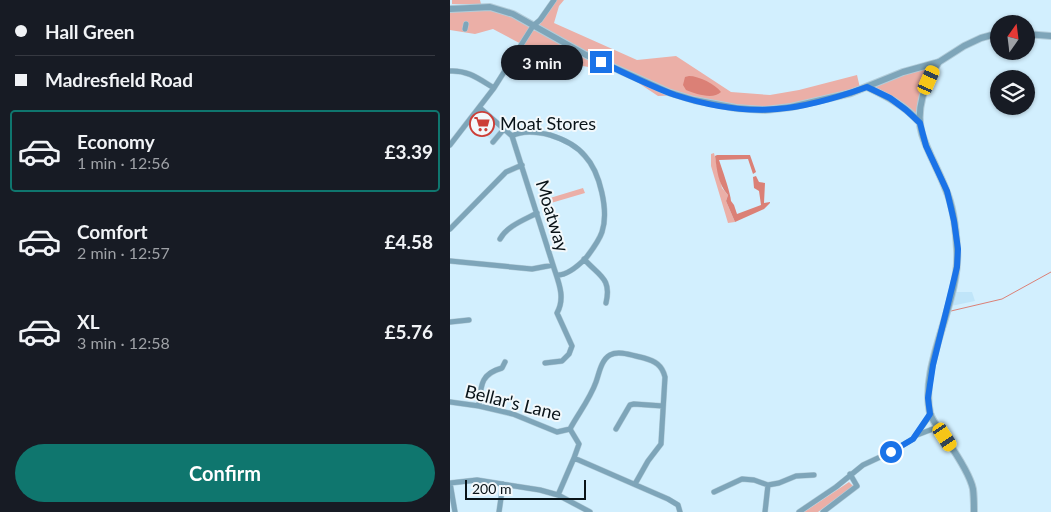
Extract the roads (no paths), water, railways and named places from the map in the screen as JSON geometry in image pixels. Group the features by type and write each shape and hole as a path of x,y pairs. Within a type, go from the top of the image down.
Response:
{"street":[{"path":"450,145 480,108 533,26 540,20 554,0"},
{"path":"450,9 490,7 513,14 586,55 668,92 694,100 736,108 778,109 837,97 903,72 939,62 972,42 990,37"},
{"path":"1035,35 1051,36"},
{"path":"939,62 933,70 924,94 920,110 920,123 926,146 949,198 954,221 958,259 955,281 931,373 928,398 930,414 967,475 972,488 974,512"},
{"path":"450,72 460,71 472,74 494,88"},
{"path":"867,87 890,98 920,123"},
{"name":"Moatway","path":"480,108 512,136 553,265 558,275 563,299 557,313 572,346 569,354 562,361 545,362"},
{"path":"493,142 504,129"},
{"path":"512,136 516,134 538,133 560,138 576,147 586,156 593,167 603,198 605,215 602,232 584,259 564,274 558,275"},
{"path":"450,229 506,172 522,165"},
{"path":"500,239 508,229 537,213"},
{"path":"584,259 606,282 608,289 606,303"},
{"path":"450,261 532,269 553,265"},
{"path":"450,322 469,320"},
{"path":"558,495 579,444 570,429 596,384 604,361 611,354 615,353 640,357 659,364 665,377 660,444 635,484"},
{"path":"479,406 481,384 486,375 492,370 504,370 505,362"},
{"name":"Bellar's Lane","path":"450,402 513,414 557,432 570,429"},
{"path":"616,429 630,405 663,406"},
{"path":"799,512 836,487 863,465 905,444 916,435 930,414"},
{"path":"916,435 938,428"},
{"path":"574,458 673,502 678,505 680,512"},
{"path":"823,512 857,486 850,474"},
{"path":"714,492 722,493 742,479 754,480 768,485 796,476 814,475"},
{"path":"455,512 450,483 477,480 540,490 558,495 590,512"},
{"path":"499,512 503,484"},
{"path":"765,512 768,485"}],"waterway":[{"path":"951,311 1002,299 1051,272"}],"place":[{"name":"Moat Stores","path":"482,124"}]}
